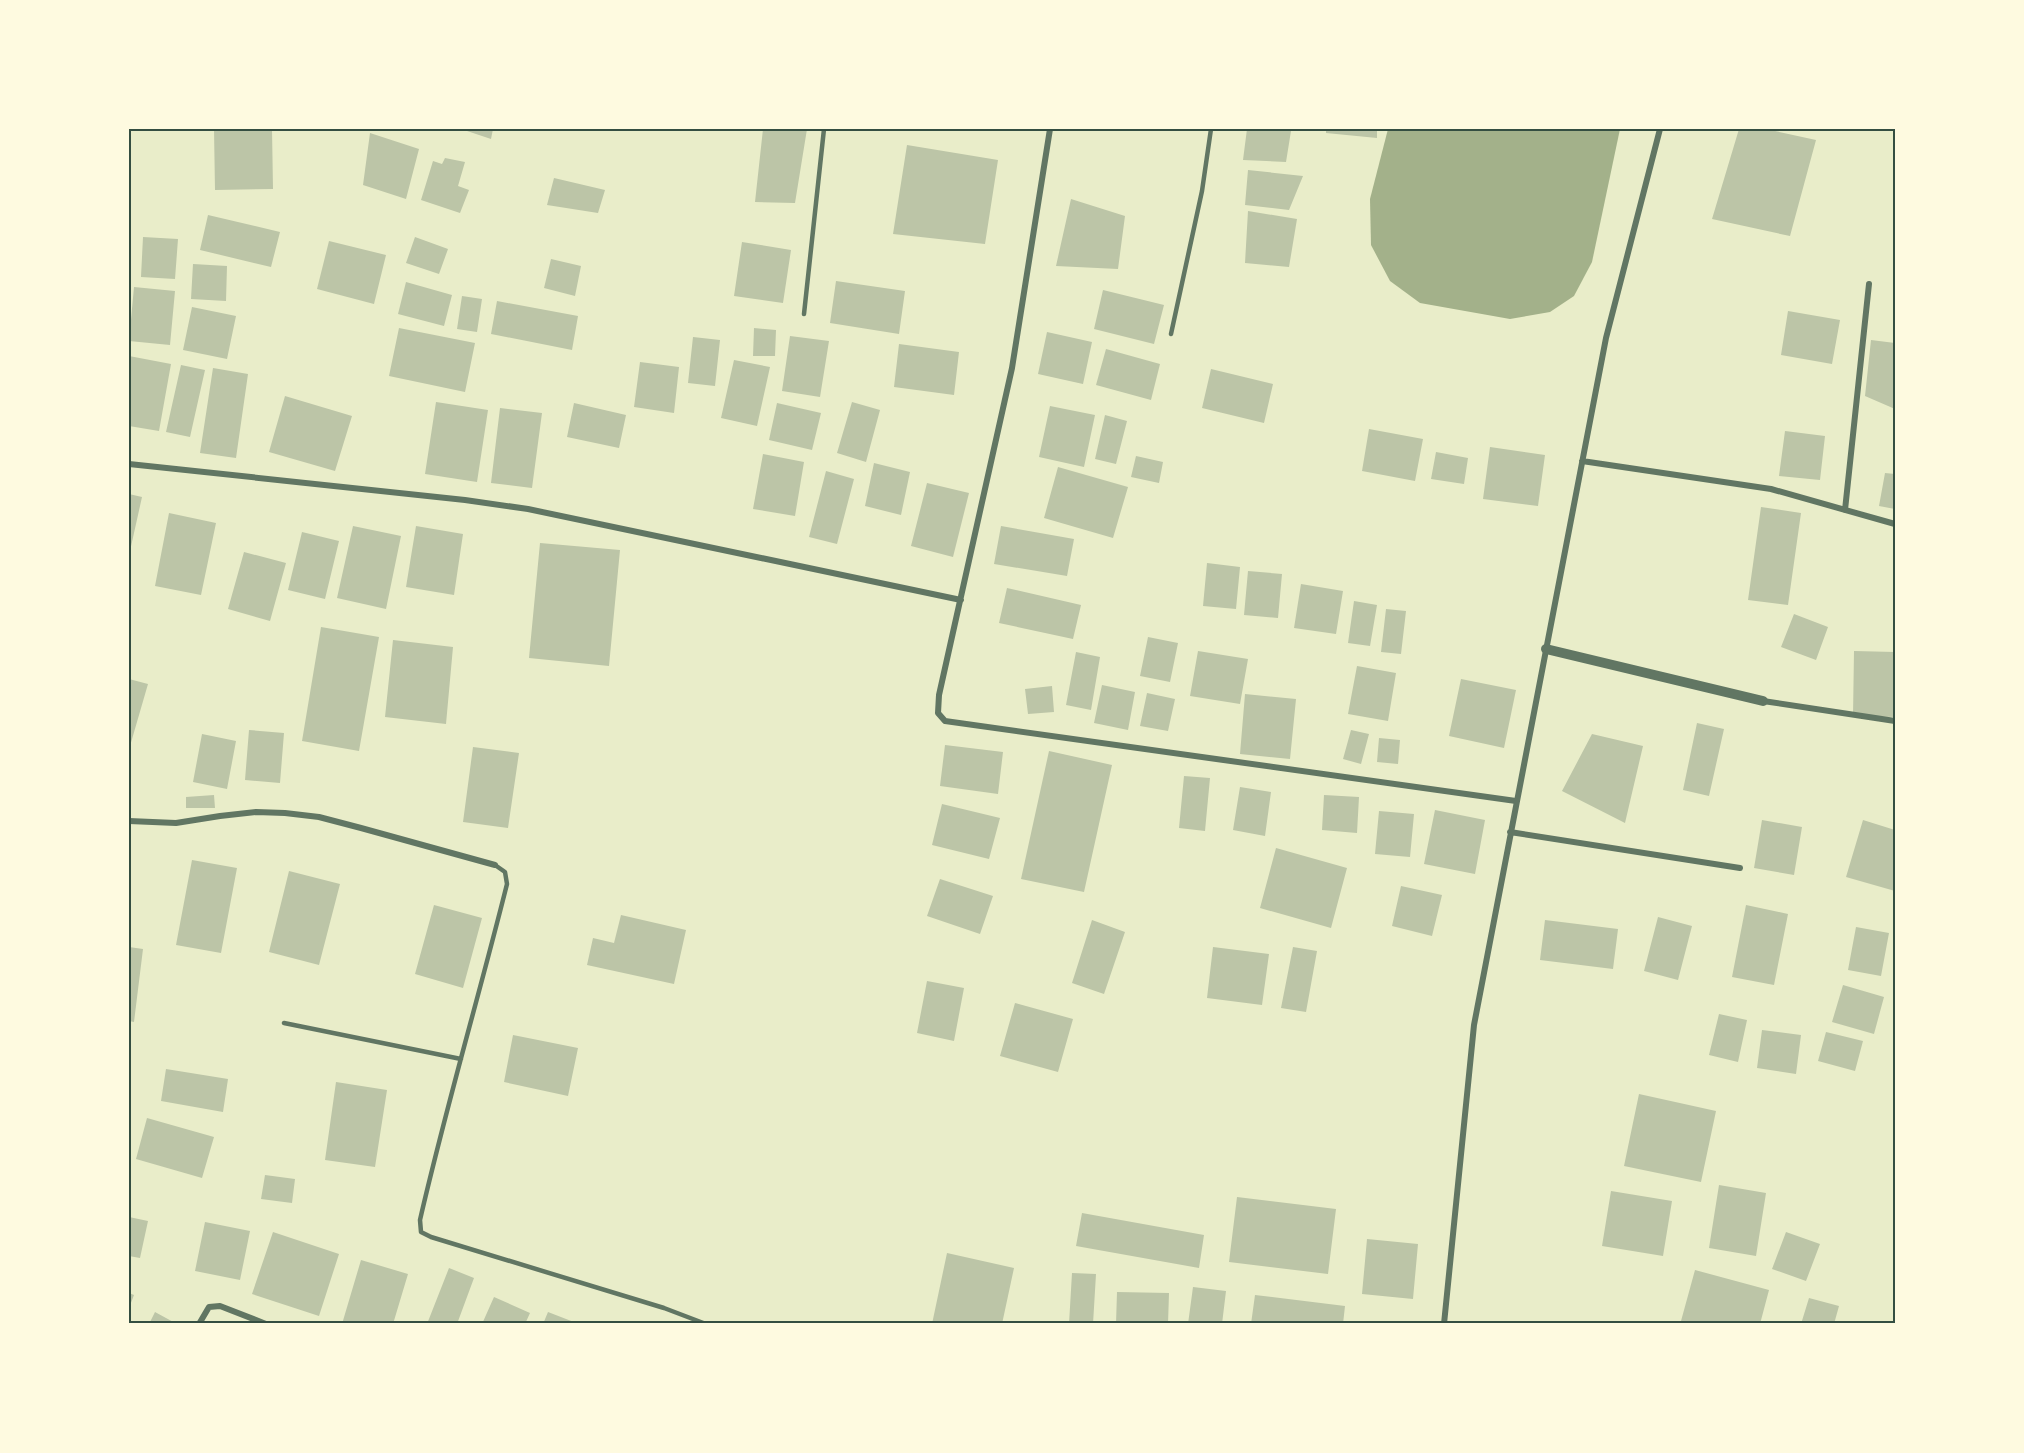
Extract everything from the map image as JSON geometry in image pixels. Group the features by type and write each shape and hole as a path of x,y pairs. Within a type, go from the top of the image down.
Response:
{"street":[{"path":"1050,129 1012,368 939,695 938,713 945,721 1516,801"},
{"path":"1444,1324 1474,1025 1606,338 1660,129"},
{"path":"1845,510 1869,284"},
{"path":"1582,461 1771,489 1895,524"},
{"path":"129,464 465,500 528,509 961,600"},
{"path":"1546,649 1763,700 1895,721"},
{"path":"129,821 176,823 256,812 319,817 495,866"},
{"path":"1510,832 1740,868"},
{"path":"199,1324 209,1307 220,1306 266,1324"}],"lane":[{"path":"804,314 824,129"},
{"path":"1171,334 1202,191 1211,129"},
{"path":"495,866 505,872 507,884 444,1117 420,1220 421,1232 430,1237 664,1308 706,1324"},
{"path":"284,1023 461,1059"}],"shaded area":[{"path":"1388,129 1620,129 1592,262 1574,296 1550,312 1510,319 1420,303 1390,281 1371,245 1370,199"}],"building":[{"path":"214,129 272,129 273,189 215,190"},
{"path":"461,129 493,129 491,139"},
{"path":"763,129 807,129 795,203 755,202"},
{"path":"1247,129 1291,131 1286,162 1243,160"},
{"path":"1326,129 1377,129 1377,138 1326,133"},
{"path":"1739,129 1766,129 1816,140 1790,236 1712,219"},
{"path":"370,133 419,149 406,199 363,185"},
{"path":"907,145 998,160 985,244 893,234"},
{"path":"445,158 465,162 458,186 469,190 460,213 421,200 433,161 442,164"},
{"path":"1248,170 1303,176 1289,210 1245,205"},
{"path":"554,178 605,190 598,213 547,205"},
{"path":"1071,199 1125,216 1118,269 1056,266"},
{"path":"1248,211 1297,219 1289,267 1245,263"},
{"path":"208,215 280,232 271,267 200,250"},
{"path":"143,237 178,239 175,279 141,277"},
{"path":"415,237 448,249 439,274 406,263"},
{"path":"329,241 386,255 374,304 317,289"},
{"path":"742,242 791,250 783,303 734,296"},
{"path":"551,259 581,266 575,296 544,288"},
{"path":"193,264 227,266 226,301 191,299"},
{"path":"836,281 905,291 899,334 830,323"},
{"path":"406,282 452,295 444,326 398,314"},
{"path":"134,287 175,291 170,345 129,341"},
{"path":"1103,290 1164,305 1154,344 1094,329"},
{"path":"462,296 482,299 477,332 457,329"},
{"path":"497,301 578,316 572,350 491,334"},
{"path":"192,307 236,316 227,359 183,350"},
{"path":"1788,311 1840,320 1832,364 1781,355"},
{"path":"399,328 475,343 465,392 389,376"},
{"path":"754,328 776,330 775,356 753,356"},
{"path":"1047,332 1092,342 1083,384 1038,374"},
{"path":"790,336 829,341 820,397 782,391"},
{"path":"693,337 720,340 715,386 688,383"},
{"path":"1871,340 1895,343 1895,409 1865,396"},
{"path":"899,344 959,352 954,395 894,387"},
{"path":"1106,349 1160,364 1151,400 1096,385"},
{"path":"129,356 171,364 159,431 129,426"},
{"path":"734,360 770,367 757,426 721,418"},
{"path":"640,362 679,367 674,413 634,407"},
{"path":"181,365 205,370 190,437 166,432"},
{"path":"213,368 248,374 236,458 200,453"},
{"path":"1211,369 1273,384 1264,423 1202,408"},
{"path":"285,396 352,416 335,471 269,452"},
{"path":"436,402 488,410 477,482 425,474"},
{"path":"852,402 880,410 866,462 837,453"},
{"path":"574,403 626,415 619,448 567,437"},
{"path":"777,403 821,413 812,450 769,440"},
{"path":"1050,406 1095,415 1084,467 1039,457"},
{"path":"500,408 542,413 532,488 491,483"},
{"path":"1105,415 1127,421 1116,464 1095,459"},
{"path":"1369,429 1423,439 1415,481 1362,471"},
{"path":"1785,431 1825,436 1820,480 1779,476"},
{"path":"1490,447 1545,455 1538,506 1483,499"},
{"path":"1436,452 1468,458 1464,484 1431,479"},
{"path":"763,454 804,462 795,516 753,509"},
{"path":"1136,456 1163,462 1159,483 1131,477"},
{"path":"874,463 910,472 901,515 865,506"},
{"path":"1058,467 1128,487 1113,538 1044,518"},
{"path":"826,471 854,479 837,544 809,537"},
{"path":"1885,473 1895,474 1895,509 1879,506"},
{"path":"927,483 969,493 953,557 911,546"},
{"path":"129,494 142,497 130,551 129,551"},
{"path":"1761,507 1801,513 1788,605 1748,600"},
{"path":"169,513 216,523 201,595 155,586"},
{"path":"353,526 401,536 386,609 337,598"},
{"path":"416,526 463,534 454,595 406,587"},
{"path":"1001,526 1074,539 1067,576 994,564"},
{"path":"302,532 339,541 325,599 288,590"},
{"path":"540,543 620,550 609,666 529,658"},
{"path":"244,552 286,563 270,621 228,609"},
{"path":"1207,563 1240,567 1236,609 1203,606"},
{"path":"1248,571 1282,574 1278,618 1244,615"},
{"path":"1301,584 1343,591 1336,634 1294,628"},
{"path":"1007,588 1081,605 1073,639 999,623"},
{"path":"1354,601 1377,605 1370,646 1348,643"},
{"path":"1386,609 1406,611 1401,654 1381,652"},
{"path":"1794,614 1828,627 1816,660 1781,647"},
{"path":"321,627 379,637 359,751 302,741"},
{"path":"1148,637 1178,643 1170,682 1140,676"},
{"path":"393,640 453,647 446,724 385,717"},
{"path":"1198,651 1248,659 1240,704 1190,696"},
{"path":"1854,651 1895,652 1895,717 1853,716"},
{"path":"1076,652 1100,657 1091,710 1066,705"},
{"path":"1357,666 1396,673 1388,721 1348,714"},
{"path":"129,679 148,684 130,746 129,746"},
{"path":"1461,679 1516,690 1504,748 1449,736"},
{"path":"1102,685 1135,692 1128,730 1094,723"},
{"path":"1052,686 1054,712 1028,714 1025,689"},
{"path":"1147,693 1175,699 1168,731 1140,726"},
{"path":"1245,694 1296,699 1290,759 1240,754"},
{"path":"1697,723 1724,729 1709,796 1683,790"},
{"path":"249,730 284,733 280,783 245,780"},
{"path":"1351,730 1369,734 1361,764 1343,759"},
{"path":"202,734 236,741 227,789 193,782"},
{"path":"1592,734 1643,746 1625,823 1562,791"},
{"path":"1379,738 1400,740 1398,764 1377,762"},
{"path":"945,745 1003,752 998,794 940,786"},
{"path":"473,747 519,753 508,828 463,822"},
{"path":"1049,751 1112,765 1084,892 1021,879"},
{"path":"1184,776 1210,778 1205,831 1179,828"},
{"path":"1240,787 1271,792 1265,836 1233,830"},
{"path":"214,795 215,808 186,808 186,797"},
{"path":"1324,795 1359,797 1357,833 1322,830"},
{"path":"942,804 1000,818 989,859 932,845"},
{"path":"1435,810 1485,820 1475,874 1424,864"},
{"path":"1379,811 1414,814 1410,857 1375,854"},
{"path":"1762,820 1802,827 1794,875 1754,868"},
{"path":"1863,820 1895,830 1895,891 1846,877"},
{"path":"1276,848 1347,868 1331,928 1260,908"},
{"path":"192,860 237,868 221,953 176,945"},
{"path":"289,871 340,884 319,965 269,952"},
{"path":"940,879 993,896 980,934 927,916"},
{"path":"1401,886 1442,895 1432,936 1392,926"},
{"path":"434,905 482,918 463,988 415,974"},
{"path":"1746,905 1788,914 1774,985 1732,977"},
{"path":"621,915 686,930 674,984 587,965 593,938 614,943"},
{"path":"1658,917 1692,926 1678,980 1644,971"},
{"path":"1092,920 1125,932 1104,994 1072,983"},
{"path":"1545,920 1618,929 1613,969 1540,960"},
{"path":"1856,927 1889,933 1881,976 1848,970"},
{"path":"129,947 143,949 134,1022 129,1021"},
{"path":"1213,947 1269,954 1262,1005 1207,998"},
{"path":"1293,947 1317,951 1306,1012 1281,1008"},
{"path":"927,981 964,988 954,1041 917,1033"},
{"path":"1843,985 1884,997 1874,1034 1832,1022"},
{"path":"1015,1003 1073,1019 1058,1072 1000,1056"},
{"path":"1719,1014 1747,1020 1738,1062 1709,1055"},
{"path":"1762,1030 1801,1035 1796,1074 1757,1068"},
{"path":"1826,1032 1863,1041 1855,1071 1818,1061"},
{"path":"513,1035 578,1048 568,1096 504,1082"},
{"path":"166,1069 228,1079 223,1112 161,1101"},
{"path":"336,1082 387,1090 375,1167 325,1160"},
{"path":"1639,1094 1716,1111 1701,1182 1624,1166"},
{"path":"147,1118 214,1137 202,1178 136,1159"},
{"path":"265,1175 295,1179 292,1203 261,1199"},
{"path":"1719,1185 1766,1193 1756,1256 1709,1248"},
{"path":"1611,1191 1672,1201 1663,1256 1602,1246"},
{"path":"1237,1197 1336,1209 1328,1274 1229,1262"},
{"path":"1082,1213 1204,1235 1199,1268 1076,1246"},
{"path":"129,1217 148,1221 140,1258 129,1256"},
{"path":"205,1222 250,1231 240,1280 195,1271"},
{"path":"273,1232 339,1254 319,1316 252,1294"},
{"path":"1786,1232 1820,1244 1806,1281 1772,1269"},
{"path":"1367,1239 1418,1244 1413,1299 1362,1294"},
{"path":"947,1253 1014,1268 1002,1324 932,1324"},
{"path":"361,1260 408,1274 393,1324 342,1324"},
{"path":"449,1268 474,1278 457,1324 427,1324"},
{"path":"1695,1270 1769,1290 1760,1324 1693,1324 1681,1321"},
{"path":"1072,1273 1096,1274 1093,1324 1069,1324"},
{"path":"1193,1287 1226,1291 1222,1324 1188,1324"},
{"path":"1117,1292 1169,1293 1168,1324 1116,1324"},
{"path":"129,1293 134,1295 129,1308"},
{"path":"1255,1295 1345,1306 1343,1324 1251,1324"},
{"path":"494,1297 530,1313 525,1324 482,1324"},
{"path":"1809,1298 1839,1306 1834,1324 1801,1324"},
{"path":"155,1312 177,1324 149,1324"},
{"path":"548,1312 579,1324 543,1324"}]}
